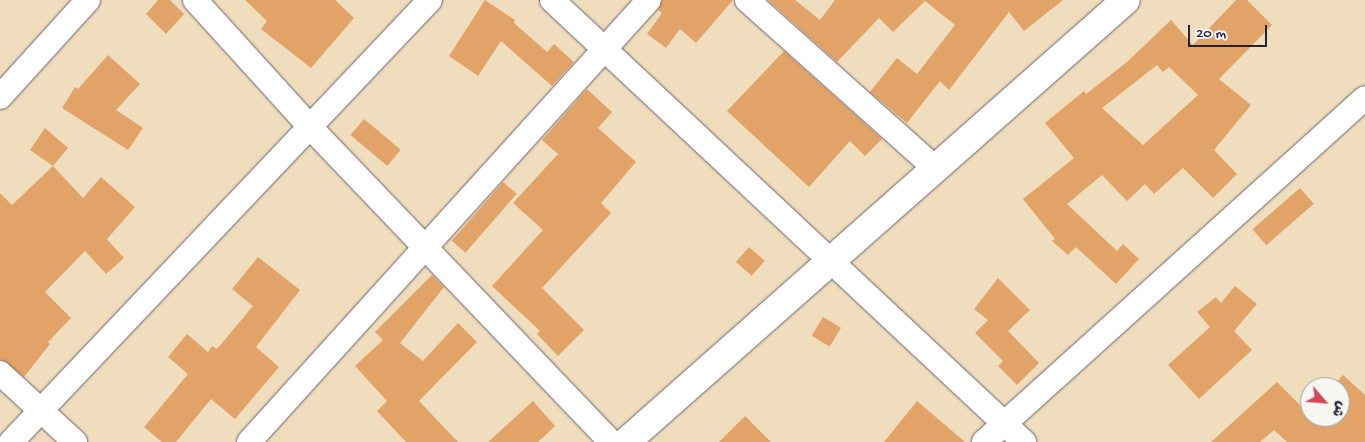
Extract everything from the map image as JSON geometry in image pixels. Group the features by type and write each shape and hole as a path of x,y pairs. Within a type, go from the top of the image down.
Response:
{"street":[{"path":"0,97 88,0"},
{"path":"195,0 311,128 611,442"},
{"path":"11,442 311,128 430,0"},
{"path":"552,0 606,48 1024,442"},
{"path":"249,442 649,0"},
{"path":"747,0 936,169"},
{"path":"626,442 1126,0"},
{"path":"984,442 1365,98"},
{"path":"0,373 75,442"}],"building":[{"path":"158,0 170,0 184,14 166,34 146,14"},
{"path":"245,0 335,0 354,18 311,68 261,29 267,21"},
{"path":"485,0 515,20 514,23 547,52 554,44 574,62 552,86 501,41 478,76 449,56"},
{"path":"662,0 733,0 696,43 680,29 666,48 647,34 662,13 658,10"},
{"path":"768,0 795,0 820,20 835,0 1063,0 1024,31 1009,12 949,90 940,81 907,123 870,92 897,58 917,74 955,25 925,1 893,32 879,18 837,62"},
{"path":"1236,0 1247,0 1272,25 1219,79 1251,105 1214,150 1237,174 1213,198 1183,168 1154,194 1145,184 1127,201 1102,175 1067,204 1117,251 1123,244 1139,259 1116,284 1076,247 1068,255 1052,241 1055,239 1023,199 1074,158 1045,123 1084,91 1086,94 1127,62 1171,20 1193,45","holes":["1157,65 1163,72 1169,67 1198,95 1143,145 1102,108"]},
{"path":"784,51 882,139 865,156 850,141 809,187 727,111"},
{"path":"108,55 140,84 116,110 143,128 128,150 62,108 75,87 78,89"},
{"path":"587,89 612,112 598,128 636,162 601,203 611,213 542,288 584,330 558,356 537,334 540,331 492,286 543,230 513,203 558,154 542,140"},
{"path":"364,119 401,150 387,166 351,135"},
{"path":"45,128 68,148 53,166 30,150"},
{"path":"53,166 83,198 101,177 135,207 107,239 124,258 106,274 85,251 45,292 71,318 48,342 50,344 24,377 0,359 0,193 12,205"},
{"path":"503,182 517,194 465,253 452,241"},
{"path":"1300,188 1314,204 1266,245 1252,229"},
{"path":"749,247 765,261 752,276 736,262"},
{"path":"258,257 300,290 256,347 279,367 235,419 211,399 176,442 162,442 144,427 188,374 168,357 187,334 208,352 212,346 217,349 253,306 232,289"},
{"path":"432,275 444,287 400,343 423,361 458,323 477,342 419,401 458,442 406,442 377,411 387,401 355,366 383,340 375,332"},
{"path":"998,278 1030,310 1008,331 1039,363 1017,385 998,366 1003,361 975,333 988,320 974,309"},
{"path":"1235,286 1257,304 1234,331 1252,350 1199,399 1168,365 1210,327 1197,312 1216,297 1221,303"},
{"path":"823,317 841,328 830,347 812,336"},
{"path":"1350,381 1365,395 1365,442 1287,442 1274,430 1260,442 1211,442 1277,382 1300,405 1300,427 1350,427"},
{"path":"533,401 555,426 538,442 488,442"},
{"path":"917,401 965,442 884,442"},
{"path":"745,416 771,442 719,442"}]}
